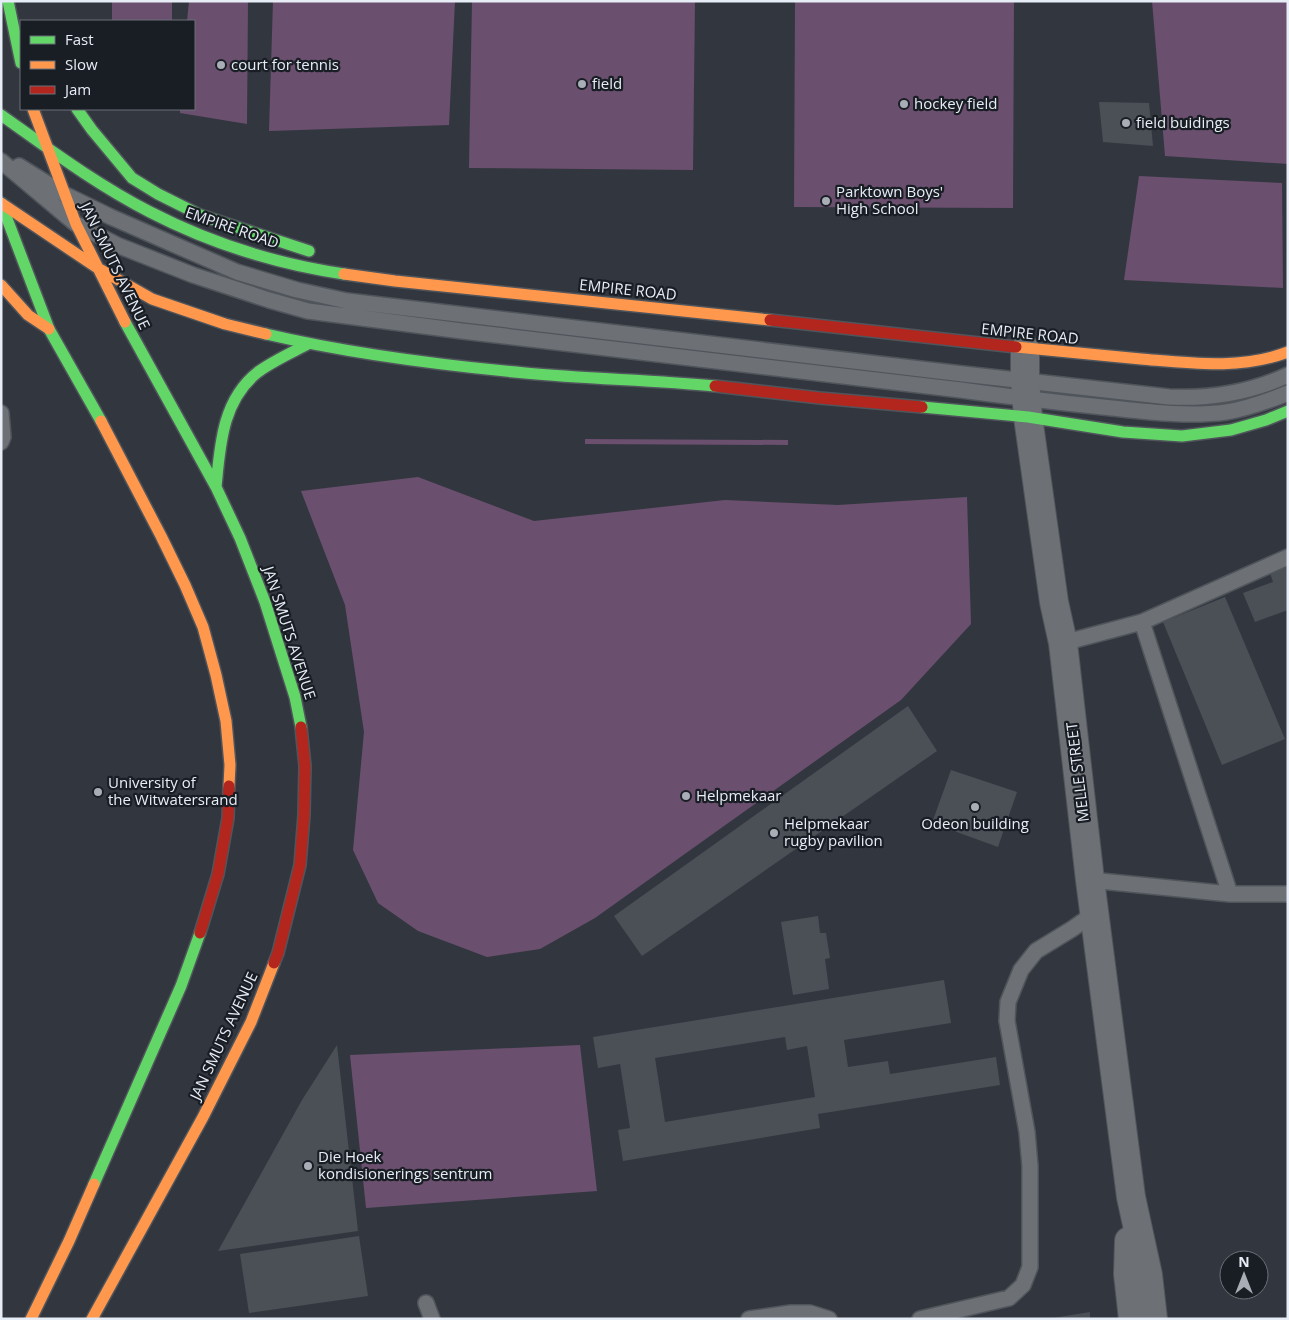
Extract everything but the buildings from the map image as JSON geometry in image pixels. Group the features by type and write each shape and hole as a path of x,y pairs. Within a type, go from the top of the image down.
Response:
{"main road":[{"path":"9,1 21,20"},
{"path":"9,1 20,58"},
{"name":"JAN SMUTS AVENUE","path":"33,110 76,224 96,266 216,487 240,538 265,602 295,697 302,734 305,766 300,866 278,953 251,1022 203,1117 92,1319"},
{"path":"78,110 132,178 158,194 200,215 316,253"},
{"name":"EMPIRE ROAD","path":"1,115 91,178 149,212 196,234 254,254 312,269 395,281 679,310 1025,349 1179,362 1234,364 1272,358 1288,352"},
{"path":"1,203 96,266 152,299 225,324 308,344 416,361 526,373 674,382 830,398 1026,399 1123,432 1182,436 1231,430 1266,420 1288,411"},
{"path":"1,203 49,329 108,434 185,585 203,627 226,721 230,765 228,818 218,874 205,921 181,986 73,1233 31,1319"},
{"path":"354,265 395,281"},
{"path":"1,285 20,309 33,320 49,329"},
{"path":"216,487 222,431 229,407 238,392 251,377 271,363 308,344"}],"street":[{"name":"MELLE STREET","path":"1025,349 1026,399 1054,602 1063,643 1090,880 1130,1197 1148,1275 1153,1319"},
{"name":"MELLE STREET","path":"1130,1197 1128,1274 1133,1319"}],"lane":[{"path":"1,155 64,194 111,217 237,272 297,290 347,301 1026,399 1160,396 1194,398 1227,395 1260,386 1288,375"},
{"path":"1,161 76,224 116,245 193,275 269,300 308,310 462,331 1026,399 1126,409 1200,414 1227,412 1264,403 1288,393"},
{"path":"1,413 3,436 1,442"},
{"path":"1063,643 1142,622 1288,558"},
{"path":"1142,622 1230,894"},
{"path":"1090,880 1230,894 1288,894"},
{"path":"920,1319 1009,1298 1023,1285 1030,1267 1030,1166 1028,1132 1007,1021 1008,1002 1020,970 1036,951 1095,913"},
{"path":"426,1302 432,1319"},
{"path":"749,1319 791,1313 810,1313 829,1319"}],"shaded area":[{"path":"112,1 172,1 172,20 112,20"},
{"name":"court for tennis","path":"189,1 248,1 247,124 180,113 180,110 195,110 195,20 187,20"},
{"path":"273,1 455,1 449,125 269,131"},
{"name":"field","path":"472,1 695,1 693,170 469,168"},
{"name":"hockey field","path":"795,1 1014,1 1013,208 794,207"},
{"path":"1152,1 1288,1 1288,164 1165,156"},
{"path":"1139,176 1282,183 1283,288 1124,280"},
{"path":"585,439 788,440 788,445 585,444"},
{"path":"418,477 534,521 725,500 838,505 967,497 971,624 901,700 595,918 540,949 487,957 418,931 378,903 353,850 364,732 345,605 301,491"},
{"path":"580,1045 597,1191 366,1208 350,1055"}],"traffic: fast":[{"path":"8,1 20,58"},
{"path":"78,110 132,178 158,194 200,215 309,251"},
{"path":"1,115 92,178 130,201 173,223 244,251 319,270 344,274"},
{"path":"1,203 49,329 101,421"},
{"path":"125,322 216,487 240,538 265,602 295,697 301,727"},
{"path":"266,334 363,353 460,366 549,375 715,386"},
{"path":"216,487 225,425 237,396 246,383 258,372 308,344"},
{"path":"922,407 1028,417 1123,432 1182,436 1231,430 1266,420 1288,411"},
{"path":"94,1184 181,986 200,933"}],"traffic: slow":[{"path":"33,110 76,224 125,322"},
{"path":"1,203 96,267 152,299 225,324 266,334"},
{"path":"344,274 770,320"},
{"path":"1,285 28,315 49,329"},
{"path":"1016,347 1159,361 1215,364 1252,361 1288,352"},
{"path":"101,421 161,536 203,627 226,721 230,765 229,786"},
{"path":"92,1319 203,1117 251,1022 274,963"},
{"path":"31,1319 94,1184"}],"traffic: jam":[{"path":"770,320 1016,347"},
{"path":"715,386 922,407"},
{"path":"274,963 300,865 305,766 301,727"},
{"path":"200,933 218,874 228,818 229,786"}],"place":[{"name":"court for tennis","path":"221,65"},
{"name":"field","path":"582,84"},
{"name":"hockey field","path":"904,104"},
{"name":"field buidings","path":"1126,123"},
{"name":"Parktown Boys' High School","path":"826,201"},
{"name":"University of the Witwatersrand","path":"98,792"},
{"name":"Helpmekaar","path":"686,796"},
{"name":"Odeon building","path":"975,807"},
{"name":"Helpmekaar rugby pavilion","path":"774,833"},
{"name":"Die Hoek kondisionerings sentrum","path":"308,1166"}]}
